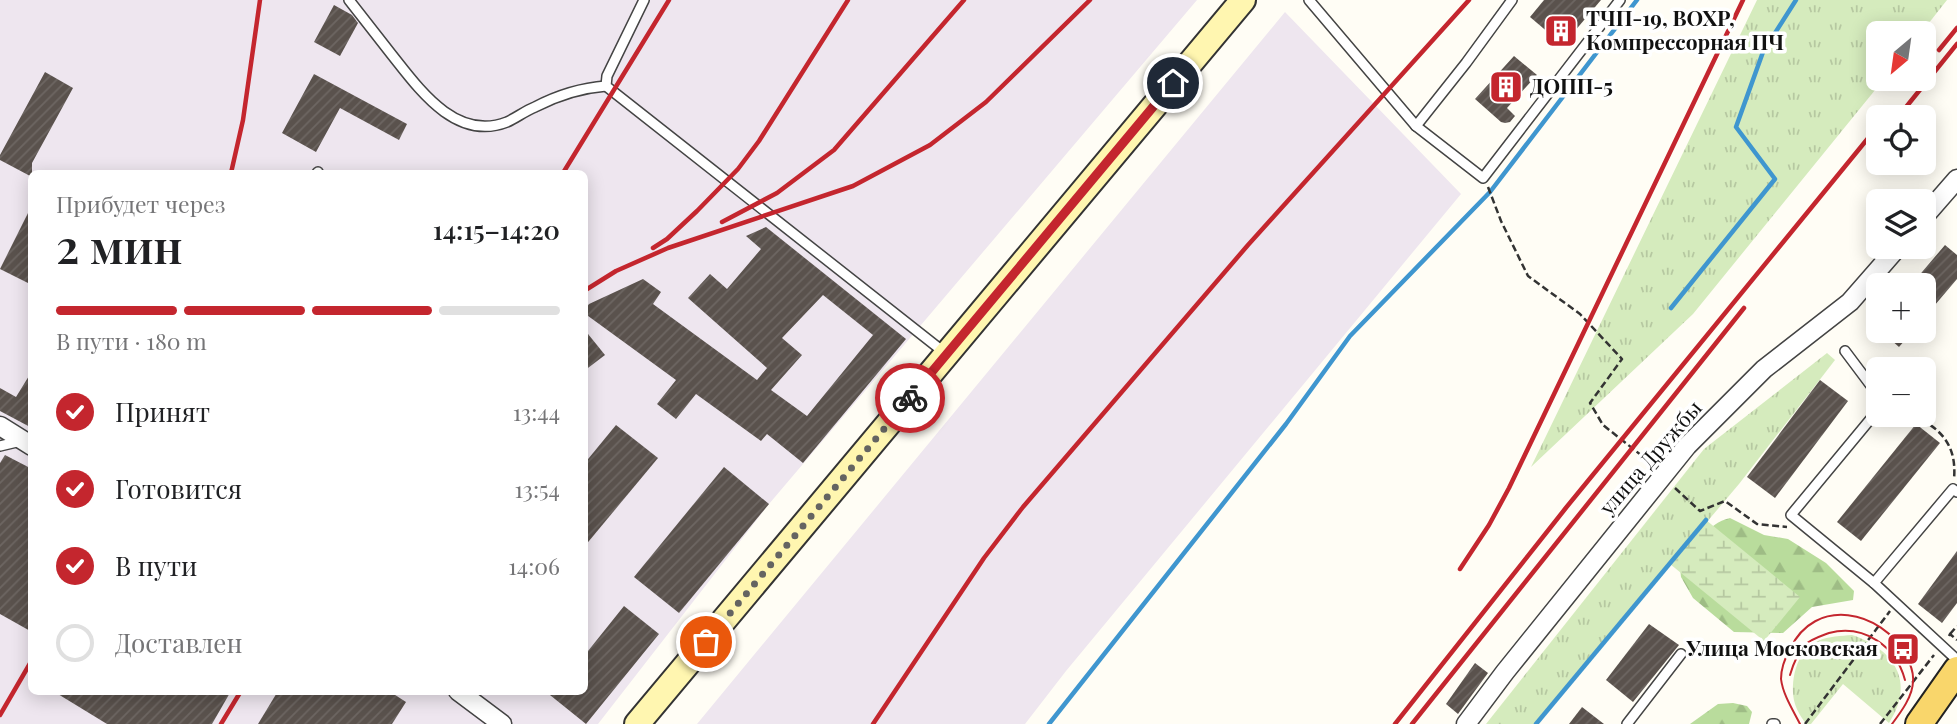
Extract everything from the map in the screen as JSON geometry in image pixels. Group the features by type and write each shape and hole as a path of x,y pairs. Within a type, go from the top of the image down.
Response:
{"main road":[{"path":"637,724 1243,0"},
{"path":"1919,724 1957,670"}],"street":[{"path":"1936,203 1957,179"},
{"name":"улица Дружбы","path":"1466,724 1687,446 1764,369 1850,302 1888,259"},
{"path":"0,426 27,443"},
{"path":"463,695 502,724"}],"lane":[{"path":"349,0 423,94 444,112 471,125 489,127 507,122 565,94 583,88 606,86 947,354"},
{"path":"606,86 607,76 645,0"},
{"path":"1309,0 1416,126 1483,178 1620,0"},
{"path":"1416,126 1466,64 1512,0"},
{"path":"1845,351 1866,379"},
{"path":"1866,424 1791,515 1874,583 1957,660"},
{"path":"0,446 27,443"},
{"path":"1874,583 1955,491"},
{"path":"1627,724 1681,654"}],"path":[{"path":"1483,178 1528,276 1580,314 1622,359 1590,403 1603,425 1665,473 1675,488 1700,511 1725,501 1758,524 1790,528"},
{"path":"1933,427 1952,448 1955,491"},
{"path":"1805,724 1896,604"},
{"path":"1880,724 1957,626"},
{"path":"1950,635 1957,639"}],"shaded area":[{"path":"0,0 1197,0 769,504 598,724 0,724"},
{"path":"1285,12 1461,194 1025,724 697,724"}],"green space":[{"path":"1757,0 1947,0 1930,21 1866,21 1866,91 1874,91 1693,314 1531,467"},
{"path":"1827,353 1835,360 1739,484 1536,724 1486,724 1704,449"},
{"path":"1730,518 1764,535 1788,539 1826,563 1854,591 1853,600 1812,607 1783,633 1734,632 1693,598 1681,577 1680,568 1707,531"},
{"path":"1706,520 1800,597 1764,641 1670,564"},
{"path":"1852,635 1879,649 1896,669 1901,694 1897,708 1889,723 1843,684 1811,724 1806,724 1793,696 1799,659 1810,645 1818,641"},
{"path":"1718,704 1747,706 1752,712 1749,724 1690,724"}],"building":[{"name":"ТЧП-19, ВОХР, Компрессорная ПЧ","path":"1544,0 1601,0 1563,45 1530,17"},
{"path":"334,5 352,15 358,23 340,56 314,42"},
{"name":"ДОПП-5","path":"1514,56 1537,75 1507,108 1515,116 1505,123 1475,99"},
{"path":"45,72 73,88 32,163 32,170 28,170 28,175 0,160 0,155"},
{"path":"314,74 407,124 399,140 340,108 316,152 282,133"},
{"path":"28,213 28,283 0,269"},
{"path":"766,227 906,339 803,463 767,434 761,441 696,394 676,419 657,404 676,380 588,316 589,304 643,279 661,292 653,304 757,380 767,368 688,298 710,274 727,289 761,249 746,236","holes":["823,295 873,335 807,416 771,390 802,355 782,338"]},
{"path":"1945,245 1957,255 1957,279 1936,304 1936,273 1921,273 1936,259"},
{"path":"588,334 605,355 588,368"},
{"path":"28,378 28,426 0,411 0,388 16,397"},
{"path":"1820,380 1848,401 1775,498 1747,477"},
{"path":"616,425 658,458 588,542 588,459"},
{"path":"1914,427 1920,427 1940,443 1861,541 1837,522"},
{"path":"5,455 28,467 28,630 0,614 0,463"},
{"path":"724,467 769,504 679,613 634,577"},
{"path":"1957,551 1957,603 1942,623 1918,604"},
{"path":"624,606 659,634 586,724 550,695 588,695 588,651"},
{"path":"1649,624 1679,645 1633,702 1606,680"},
{"path":"1475,663 1488,673 1458,714 1446,704"},
{"path":"60,695 229,695 212,724 107,724"},
{"path":"276,695 395,695 406,702 392,724 258,724"},
{"path":"1582,707 1604,724 1569,724"}],"waterway":[{"path":"1049,724 1286,424 1350,336 1490,192 1637,0"},
{"path":"1671,308 1775,179 1736,127 1763,52 1796,0"},
{"path":"1536,724 1706,520"}],"tram line":[{"path":"1800,724 1782,685 1786,656 1801,632 1815,621 1848,615 1865,619 1881,628 1895,640 1910,664 1913,678 1911,692 1892,724"},
{"path":"1790,675 1798,655 1807,643 1829,633 1842,631 1866,635 1877,640 1894,657 1905,680"}],"railway":[{"path":"232,170 243,120 260,0"},
{"path":"565,170 669,0"},
{"path":"653,248 667,239 738,169 759,141 848,0"},
{"path":"722,222 777,193 834,150 964,0"},
{"path":"588,288 616,271 668,248 853,186 930,145 986,102 1090,0"},
{"path":"873,724 984,558 1023,507 1248,245 1469,0"},
{"path":"1460,569 1509,488 1743,0"},
{"path":"1939,50 1957,28"},
{"path":"1908,105 1957,44"},
{"path":"1395,724 1565,509 1866,141"},
{"path":"1412,724 1744,308"},
{"path":"0,715 28,667"},
{"path":"221,724 239,695"}],"way so far":[{"path":"706,642 910,398"}],"place":[{"name":"ТЧП-19, ВОХР, Компрессорная ПЧ","path":"1561,31"},
{"name":"ДОПП-5","path":"1506,87"},
{"name":"Улица Московская","path":"1903,649"}],"route":[{"path":"910,398 1173,83"}]}
